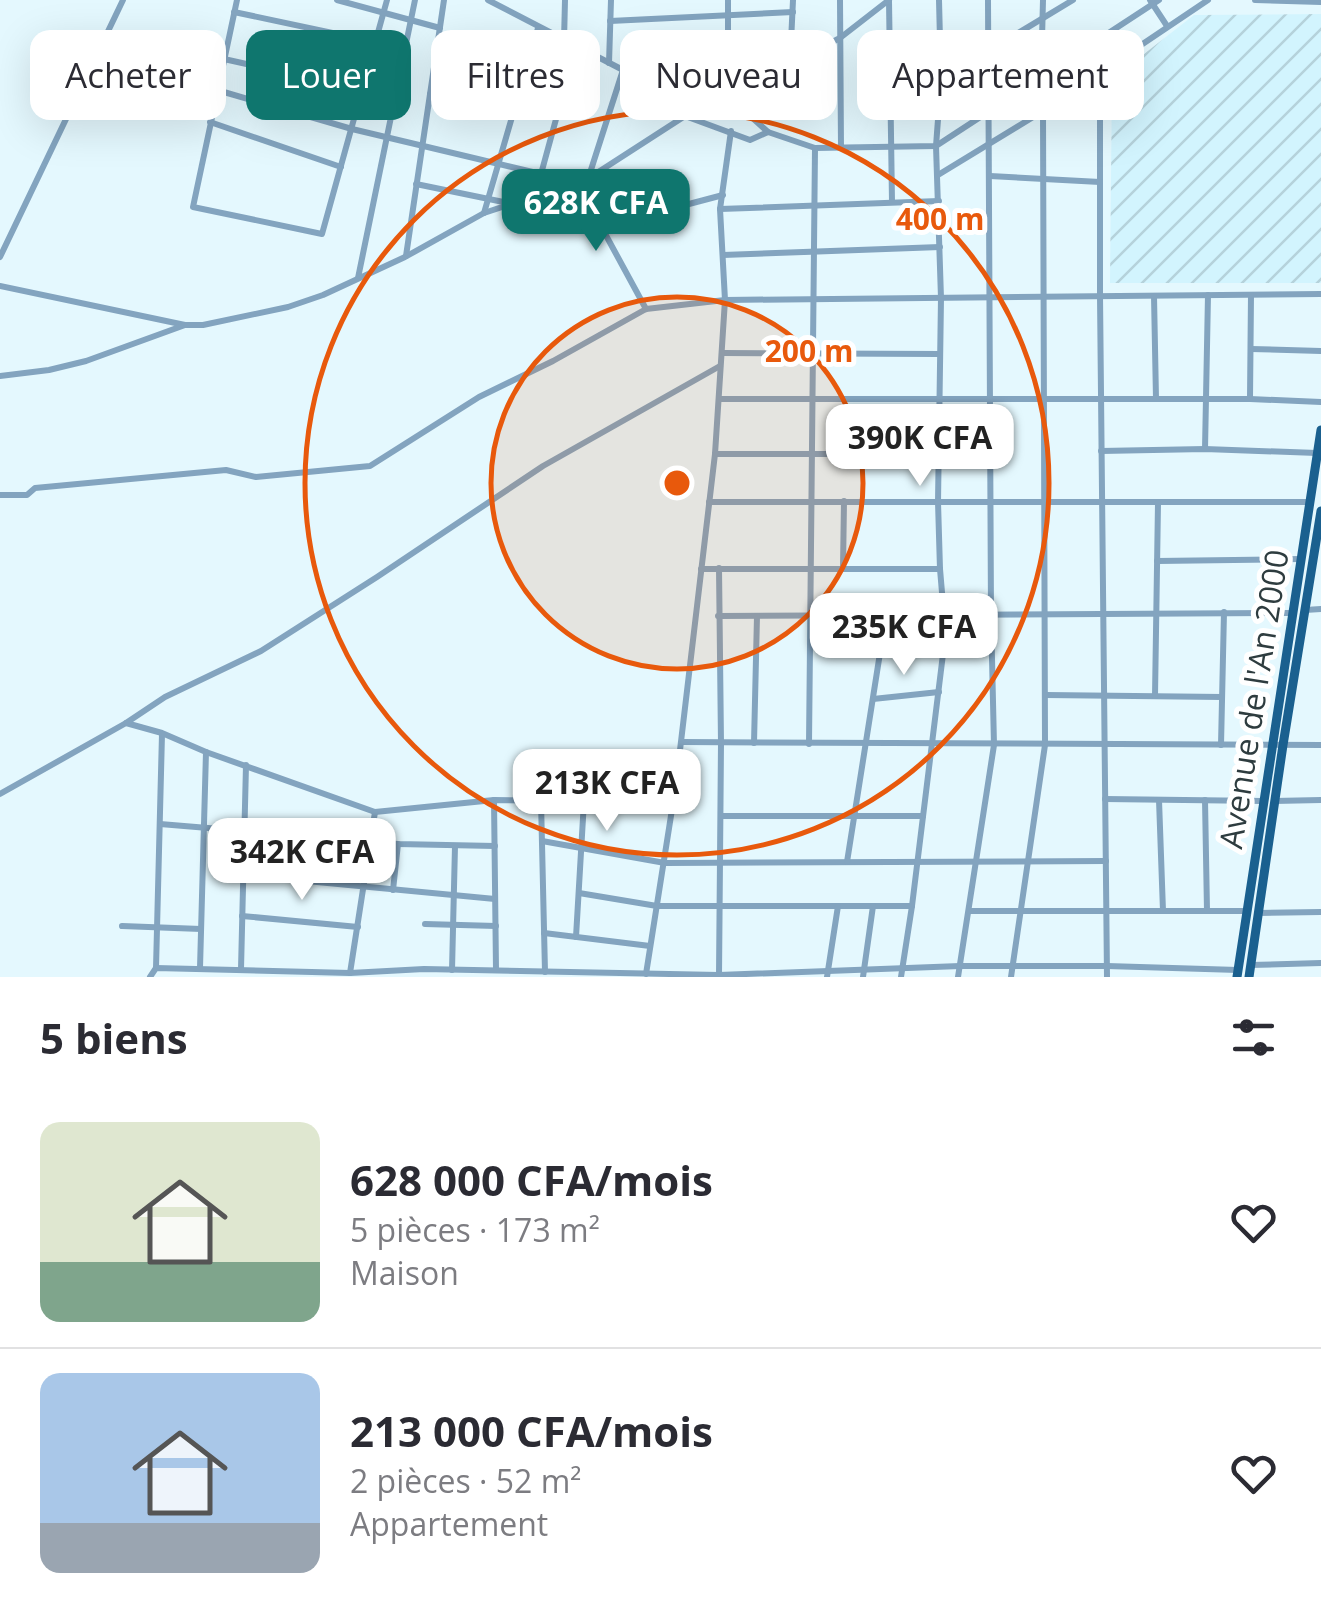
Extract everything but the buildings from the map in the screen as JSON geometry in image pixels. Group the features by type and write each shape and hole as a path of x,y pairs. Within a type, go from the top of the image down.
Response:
{"main road":[{"name":"Avenue de l'An 2000","path":"1238,974 1321,430"},
{"name":"Avenue de l'An 2000","path":"1248,977 1321,511"}],"street":[{"path":"0,257 123,0"},
{"path":"226,50 236,0"},
{"path":"379,30 387,0"},
{"path":"357,278 415,0"},
{"path":"406,257 444,0"},
{"path":"488,0 542,30"},
{"path":"564,30 565,0"},
{"path":"609,63 611,0"},
{"path":"728,0 728,30"},
{"path":"791,30 793,0"},
{"path":"840,0 841,148"},
{"path":"837,40 889,0"},
{"path":"889,0 892,202"},
{"path":"939,0 939,30"},
{"path":"988,0 988,30"},
{"path":"1043,0 1043,30"},
{"path":"1022,30 1073,0"},
{"path":"1144,42 1208,0"},
{"path":"1255,0 1321,2"},
{"path":"343,1 440,28"},
{"path":"1112,30 1154,2 1167,26"},
{"path":"234,12 319,30"},
{"path":"610,21 792,12"},
{"path":"600,58 620,68"},
{"path":"589,178 620,80"},
{"path":"226,93 541,174"},
{"path":"341,168 210,122 192,207 322,234 341,168 354,120"},
{"path":"484,213 511,120"},
{"path":"535,197 555,120"},
{"path":"0,286 185,325 288,307 406,257 484,213 589,178 679,120"},
{"path":"697,120 750,140 768,132"},
{"path":"755,120 768,132 815,148 936,146 976,120"},
{"path":"900,977 924,816 944,616 938,502 941,298 938,120"},
{"path":"958,977 994,745 989,120"},
{"path":"938,175 1028,120"},
{"path":"1011,977 1046,745 1043,120"},
{"path":"1100,120 1107,977"},
{"path":"646,974 682,742 715,454 725,300 720,208 731,131"},
{"path":"809,744 815,148"},
{"path":"990,176 1100,182"},
{"path":"577,182 646,309"},
{"path":"416,184 515,204"},
{"path":"602,227 723,195"},
{"path":"720,208 938,200"},
{"path":"722,255 940,247"},
{"path":"1250,399 1252,294"},
{"path":"0,494 226,470 256,477 370,466 478,396 554,361 646,309 725,300 1321,294"},
{"path":"1205,449 1208,295"},
{"path":"1154,296 1156,399"},
{"path":"0,376 86,361 185,325"},
{"path":"1251,349 1321,352"},
{"path":"722,353 939,354"},
{"path":"0,794 165,697 262,650 543,466 722,366"},
{"path":"720,399 1321,402"},
{"path":"1101,451 1318,453"},
{"path":"715,454 938,454"},
{"path":"843,569 844,501"},
{"path":"709,502 1309,502"},
{"path":"1156,696 1158,503"},
{"path":"1157,561 1300,559"},
{"path":"719,568 719,976"},
{"path":"701,569 940,568"},
{"path":"1305,610 1321,610"},
{"path":"1221,745 1224,612"},
{"path":"718,616 1292,613"},
{"path":"847,862 886,615"},
{"path":"754,743 756,616"},
{"path":"873,699 939,692"},
{"path":"1046,695 1222,697"},
{"path":"126,723 374,812 494,800 584,802 676,784"},
{"path":"150,977 156,968 162,734"},
{"path":"682,742 1321,745"},
{"path":"200,968 206,752"},
{"path":"241,969 246,765"},
{"path":"1105,799 1262,802"},
{"path":"494,800 496,970"},
{"path":"1159,800 1162,910"},
{"path":"1205,800 1206,911"},
{"path":"1274,801 1321,800"},
{"path":"542,801 545,972"},
{"path":"576,937 584,802"},
{"path":"350,973 374,812"},
{"path":"720,816 924,816"},
{"path":"160,824 398,844 494,846"},
{"path":"542,841 665,863 1106,861"},
{"path":"393,890 398,844"},
{"path":"452,970 455,846"},
{"path":"244,875 495,900"},
{"path":"579,894 657,906 912,906"},
{"path":"828,973 838,906"},
{"path":"863,973 873,906"},
{"path":"970,911 1246,911"},
{"path":"1259,913 1321,912"},
{"path":"242,916 358,927"},
{"path":"425,924 496,926"},
{"path":"122,926 201,928"},
{"path":"544,933 650,946"},
{"path":"1250,965 1321,963"},
{"path":"156,968 719,976 863,973 902,967 1107,966 1238,974"}],"shaded area":[{"path":"1321,14 1321,283 1110,283 1112,120 1144,120 1144,54 1194,15"}]}
